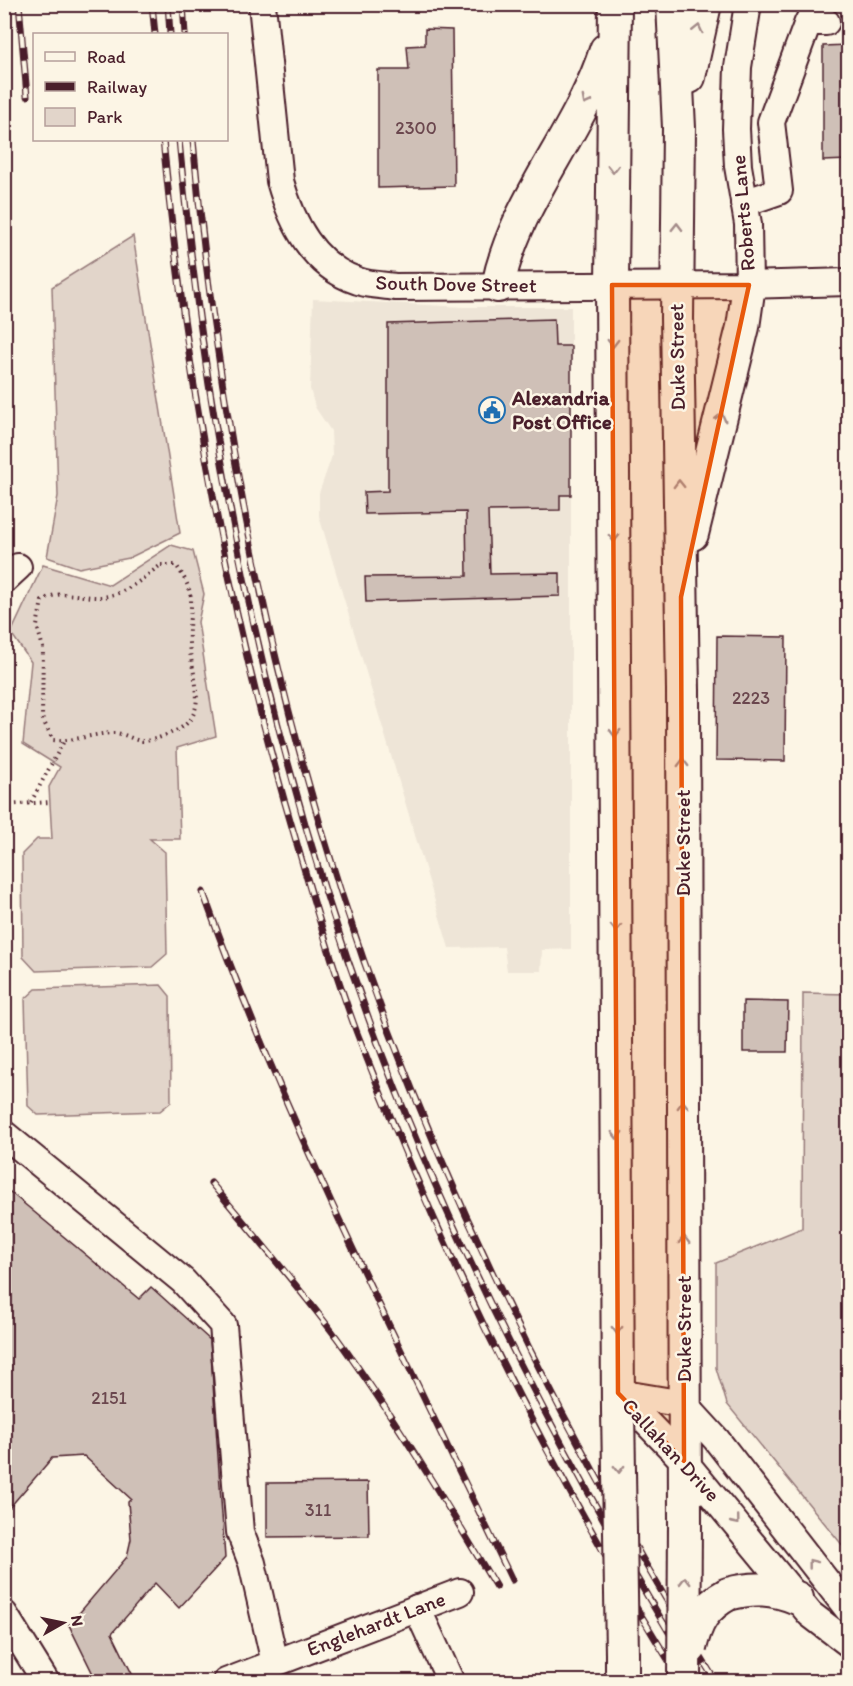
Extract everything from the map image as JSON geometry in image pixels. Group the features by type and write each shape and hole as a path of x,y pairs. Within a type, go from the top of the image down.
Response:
{"main road":[{"name":"Duke Street","path":"673,4 679,128 677,285 681,597 685,1682"},
{"path":"679,128 705,4"},
{"path":"498,286 510,240 587,99 614,15"},
{"path":"614,15 612,285 618,1402 622,1668"},
{"path":"681,597 697,511 743,327 749,285"},
{"path":"685,1682 688,1655 698,1624 711,1603 728,1594 763,1588 781,1591 797,1598"}],"street":[{"name":"South Dove Street","path":"262,4 280,181 294,223 302,237 339,274 359,282 395,287 612,285"},
{"name":"Roberts Lane","path":"612,285 749,285 749,250 736,129 738,67 748,4"},
{"path":"744,203 779,191 771,122 808,22 826,22"},
{"path":"749,285 849,282"},
{"path":"4,1134 183,1281 223,1325 240,1532 252,1563 275,1663"},
{"name":"Callahan Drive","path":"618,1402 684,1404 716,1439 849,1609"},
{"name":"Callahan Drive","path":"618,1402 684,1461 810,1614 849,1643"},
{"name":"Englehardt Lane","path":"226,1682 460,1592"},
{"path":"417,1608 451,1682"},
{"path":"4,1614 45,1682"}],"path":[{"path":"161,565 176,565 188,583 193,599 189,642 192,671 198,692 196,711 183,728 161,738 141,741 125,734 112,732 64,741 52,740 42,718 43,648 37,626 42,601 52,594 102,597 128,589 161,565"},
{"path":"31,802 64,741"},
{"path":"4,805 50,802"}],"highlighted area":[{"path":"612,285 749,285 681,597 684,1461 618,1393"}],"shaded area":[{"path":"313,299 464,307 571,307 571,949 542,950 541,971 507,971 504,947 449,948 319,516 319,493 332,456 331,431 315,407 310,389"}],"green space":[{"path":"133,236 180,533 129,558 79,568 47,557 58,496 52,287"},
{"path":"171,545 193,551 204,594 198,622 216,736 177,748 180,839 150,839 165,852 167,954 152,967 36,971 23,957 22,854 37,839 52,839 49,787 60,767 23,744 31,662 11,633 43,565 110,585"},
{"path":"161,985 170,996 171,1102 160,1111 38,1115 28,1106 25,999 36,989"},
{"path":"803,993 848,994 848,1552 727,1404 716,1368 716,1263 802,1228"}],"building":[{"path":"425,29 452,30 454,186 378,188 378,70 409,70 407,46 425,45"},
{"path":"848,45 848,160 823,161 823,46"},
{"path":"554,319 555,346 571,346 571,495 560,495 560,510 488,511 490,574 560,573 560,596 366,602 365,577 467,576 466,512 365,514 364,492 388,491 388,324"},
{"path":"717,636 786,637 785,761 716,760"},
{"path":"743,1001 788,1002 787,1052 743,1052"},
{"path":"4,1187 139,1299 151,1287 210,1340 225,1558 179,1608 155,1583 112,1633 133,1676 122,1682 97,1682 69,1625 127,1557 131,1539 128,1502 131,1499 84,1456 52,1458 4,1514"},
{"path":"368,1482 369,1536 267,1537 267,1483"}],"railway":[{"path":"19,4 27,96"},
{"path":"152,4 155,33"},
{"path":"168,4 170,33"},
{"path":"183,4 185,33"},
{"path":"163,141 197,407 230,583 272,758 340,986 426,1202 503,1365 588,1525 682,1682"},
{"path":"179,141 206,366 224,478 246,589 271,699 334,918 404,1111 478,1279 561,1443 699,1682"},
{"path":"193,141 220,365 238,477 260,589 286,700 349,918 421,1111 495,1279 622,1524 716,1682"},
{"path":"203,892 236,980 309,1154 512,1580"},
{"path":"211,1183 337,1338 419,1461 496,1587"}],"place":[{"name":"Alexandria Post Office","path":"492,410"}]}
